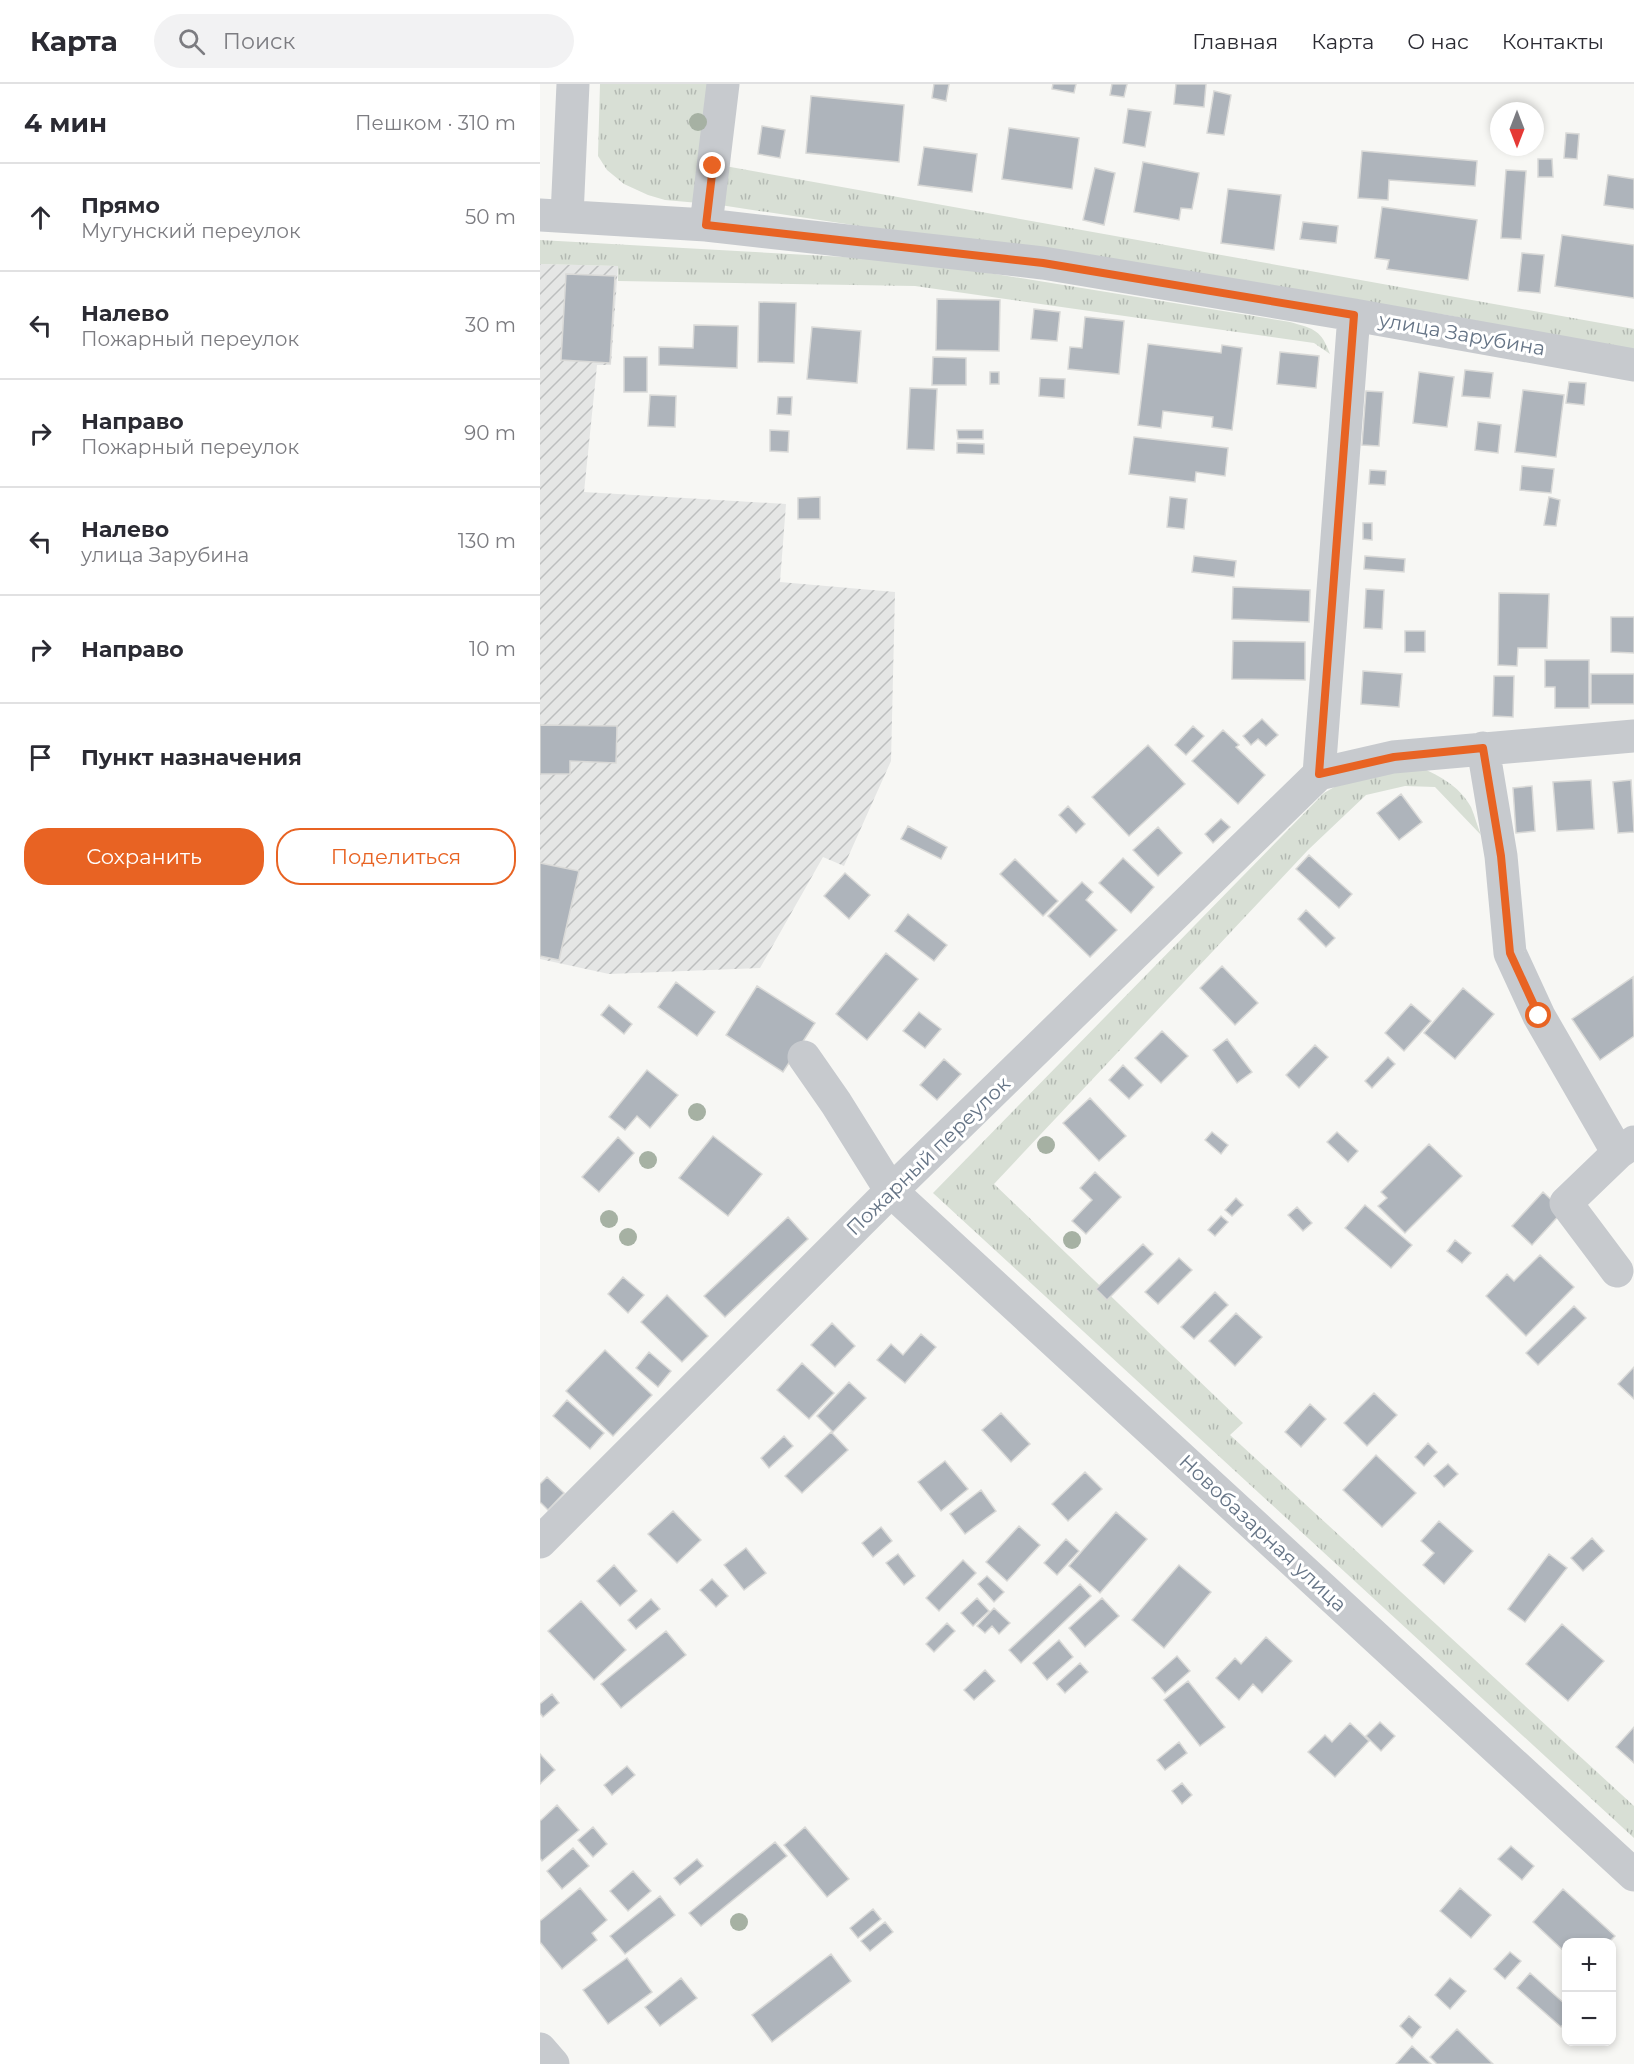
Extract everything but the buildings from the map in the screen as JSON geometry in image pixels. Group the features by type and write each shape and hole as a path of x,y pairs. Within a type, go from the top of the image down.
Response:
{"street":[{"path":"554,215 573,84"},
{"path":"706,225 723,84"},
{"name":"улица Зарубина","path":"554,215 706,225 1043,263 1634,365"},
{"path":"1354,315 1319,774 1394,757 1634,736"},
{"path":"1483,748 1501,856 1510,953 1539,1016 1626,1147 1566,1203 1617,1271"},
{"name":"Пожарный переулок","path":"540,1542 891,1191 1319,774"},
{"name":"Новобазарная улица","path":"804,1057 891,1191 1634,1875"},
{"path":"540,2049 553,2064"}],"shaded area":[{"path":"540,264 618,266 611,365 597,365 584,492 786,504 780,582 895,592 891,761 844,866 823,857 760,968 609,974 540,959"}],"green space":[{"path":"600,84 710,84 699,203 665,200 648,195 624,184 607,170 598,156"},
{"path":"725,166 1634,329 1634,352 1447,315 720,205"},
{"path":"540,240 916,261 1290,322 1320,335 1330,354 1314,343 915,286 618,281 618,266 540,264"},
{"path":"1414,765 1439,776 1460,792 1471,807 1481,835 1435,787 1405,786 1366,795 1308,850 994,1184 1243,1423 1230,1435 1634,1806 1634,1838 933,1193 1324,793 1355,775"}],"route":[{"path":"713,166 706,225 1043,263 1354,315 1319,774 1394,757 1483,748 1501,856 1510,953 1539,1016"}]}
